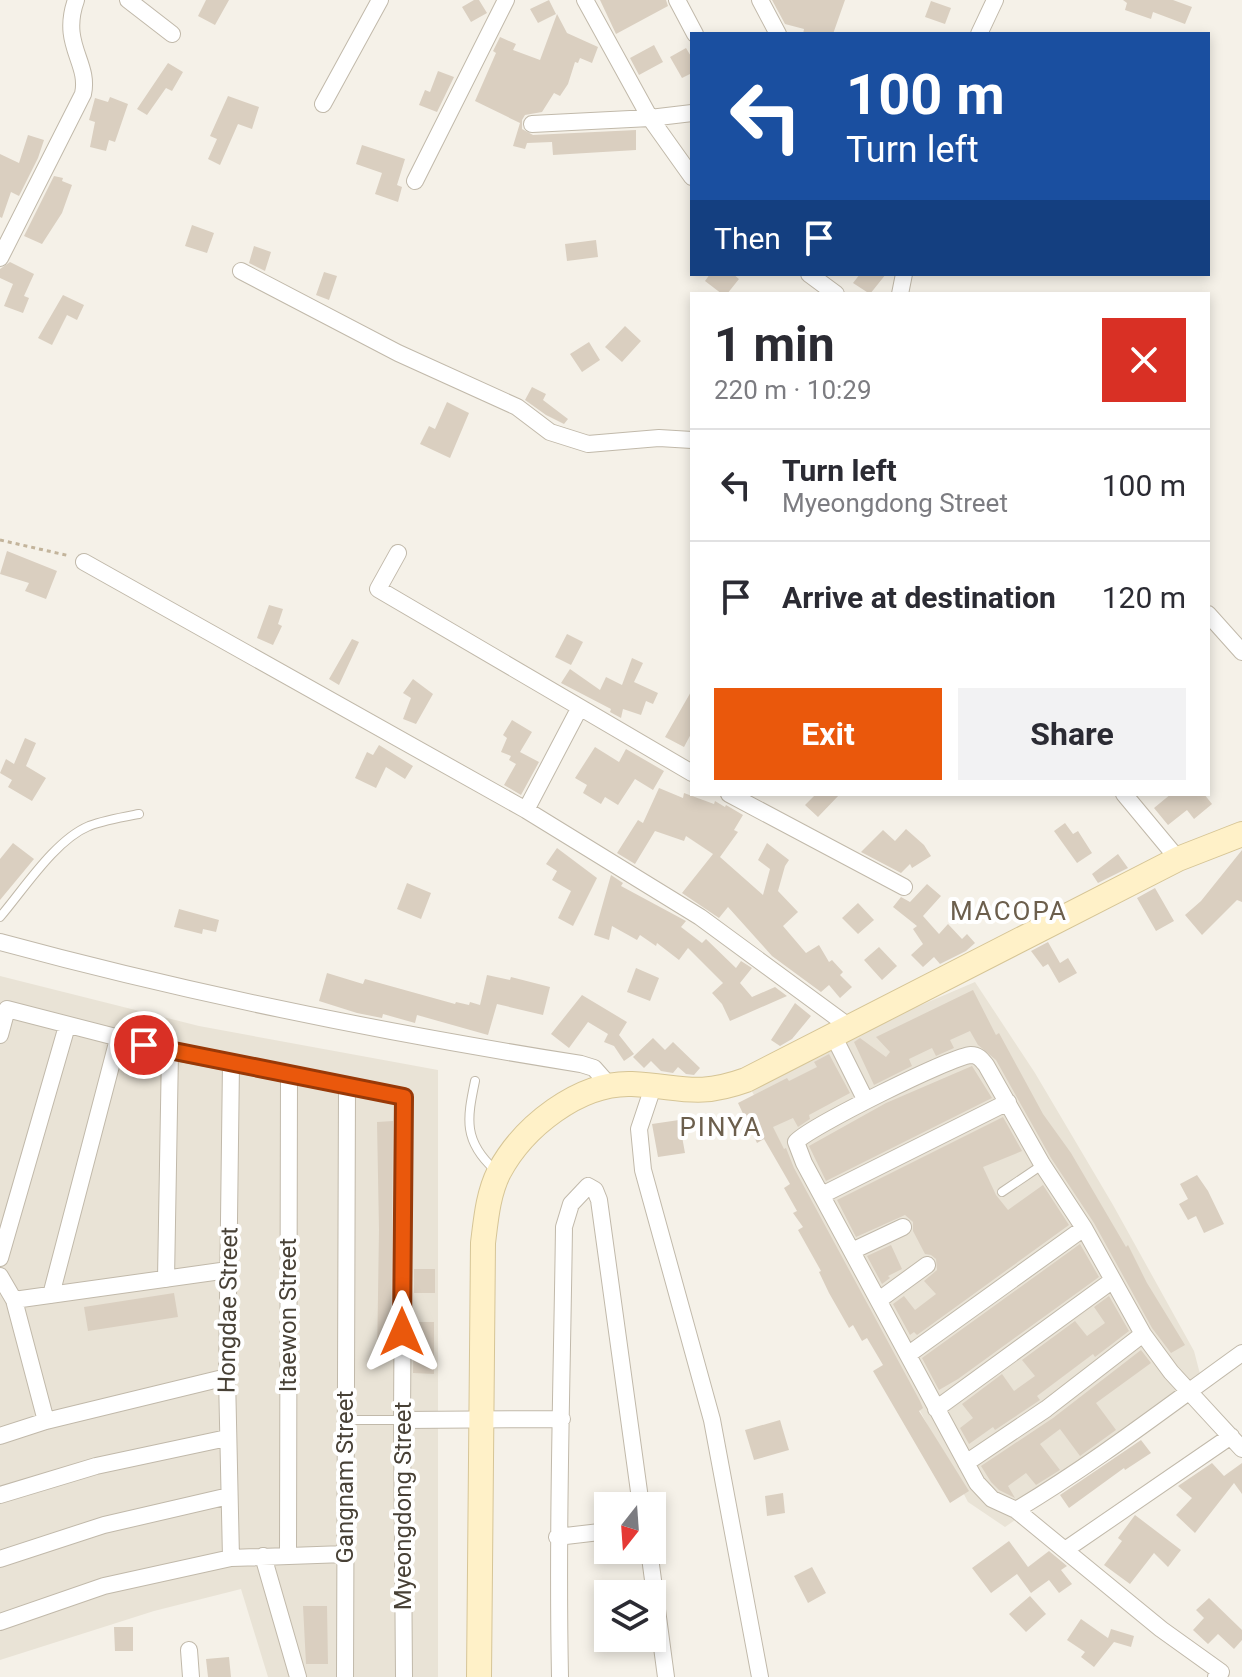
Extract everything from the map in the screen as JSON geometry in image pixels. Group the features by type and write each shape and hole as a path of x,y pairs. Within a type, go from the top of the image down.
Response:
{"street":[{"path":"0,258 83,94 83,75 70,36 76,0"},
{"path":"128,0 172,34"},
{"path":"323,104 380,0"},
{"path":"415,181 506,0"},
{"path":"585,0 650,118 690,174"},
{"path":"677,0 694,32"},
{"path":"760,0 777,32"},
{"path":"980,32 994,0"},
{"path":"532,124 690,113"},
{"path":"241,271 398,353 517,407 550,432 588,444 659,438 690,440"},
{"path":"812,276 833,292"},
{"path":"398,553 378,589 690,772"},
{"path":"84,562 526,810 700,917 842,1032 866,1101"},
{"path":"1210,616 1242,652"},
{"path":"526,810 579,709"},
{"path":"733,796 904,887"},
{"path":"1126,796 1178,859"},
{"path":"479,1677 483,1243 487,1205 499,1173 517,1145 542,1120 581,1096 609,1085 631,1084 681,1091 723,1089 746,1080 1178,859 1242,834"},
{"path":"0,942 137,977 317,1016 581,1064 594,1068 609,1085"},
{"name":"Myeongdong Street","path":"0,1035 7,1009 170,1051 404,1097 404,1677"},
{"path":"0,1258 67,1026"},
{"path":"51,1295 118,1039"},
{"path":"166,1279 170,1051"},
{"path":"1065,1550 1236,1443 1160,1360 986,1065 975,1055 956,1058 866,1101 796,1142 796,1149 936,1409 986,1494 1003,1506 1016,1510 1161,1629 1221,1672 1216,1677"},
{"name":"Hongdae Street","path":"231,1063 227,1377 231,1558"},
{"name":"Itaewon Street","path":"288,1555 289,1074"},
{"name":"Gangnam Street","path":"345,1677 347,1085"},
{"path":"653,1087 639,1129 643,1170 712,1420 760,1677"},
{"path":"822,1195 1008,1102"},
{"path":"560,1677 557,1537 564,1227 571,1204 588,1186 595,1190 599,1200 639,1492"},
{"path":"852,1251 903,1227"},
{"path":"909,1354 1084,1228"},
{"path":"879,1300 927,1265"},
{"path":"14,1300 228,1270"},
{"path":"0,1276 14,1300 46,1421"},
{"path":"936,1409 1113,1280"},
{"path":"966,1463 1046,1409 1143,1334"},
{"path":"1016,1510 1239,1359"},
{"path":"0,1436 46,1421 227,1377"},
{"path":"402,1420 562,1419"},
{"path":"0,1495 96,1466 227,1438"},
{"path":"0,1559 104,1525 229,1496"},
{"path":"557,1537 594,1533"},
{"path":"0,1622 104,1586 231,1558 345,1554"},
{"path":"263,1556 298,1677"},
{"path":"651,1564 666,1677"},
{"path":"189,1650 191,1677"}],"lane":[{"path":"0,917 72,836 88,826 139,814"},
{"path":"475,1081 468,1113 470,1133 483,1159 499,1173"},
{"path":"1002,1192 1042,1164"},
{"path":"345,1420 402,1420"}],"path":[{"path":"0,540 51,550 84,562"}],"shaded area":[{"path":"0,976 199,1026 438,1070 438,1677 268,1677 241,1589 154,1611 0,1660"},
{"path":"975,982 1035,1073 1113,1205 1194,1351 1200,1374 1175,1410 1005,1527 968,1502 746,1080"}],"building":[{"path":"206,0 229,0 215,25 198,16"},
{"path":"479,0 487,13 471,22 462,7"},
{"path":"549,0 556,14 538,23 530,9"},
{"path":"600,0 666,0 668,6 616,34"},
{"path":"772,0 845,0 834,32 803,32 804,29 785,24"},
{"path":"1123,0 1173,0 1192,7 1185,24 1153,12 1151,19 1125,10 1127,3"},
{"path":"931,1 951,8 945,24 925,17"},
{"path":"557,14 567,33 598,47 592,63 580,58 578,63 575,62 568,84 560,96 554,93 542,112 525,115 522,129 533,135 636,130 636,150 553,155 552,142 527,143 525,149 513,146 520,123 475,101 500,37 516,44 513,50 540,60"},
{"path":"654,45 663,62 639,75 630,58"},
{"path":"686,48 690,55 690,74 682,78 670,57"},
{"path":"168,63 183,72 172,91 166,88 147,115 137,109"},
{"path":"438,71 454,77 437,112 419,105 425,90 430,92"},
{"path":"228,96 259,107 252,129 238,124 220,165 208,159 217,139 210,136"},
{"path":"110,97 128,104 115,142 109,140 106,151 90,147 95,122 89,120 95,98 108,102"},
{"path":"28,135 44,140 19,196 11,192 2,218 0,154 19,163"},
{"path":"362,145 405,159 397,185 402,187 398,202 375,194 382,173 356,164"},
{"path":"54,176 72,185 62,213 42,244 24,236"},
{"path":"192,225 214,233 207,253 185,246"},
{"path":"596,240 598,257 567,261 565,244"},
{"path":"254,246 271,252 265,271 249,263"},
{"path":"10,262 34,274 24,296 29,298 23,313 4,306 13,284 0,278 0,269"},
{"path":"324,272 337,276 329,300 316,295"},
{"path":"709,276 735,276 739,279 729,292 719,292 705,281"},
{"path":"858,276 884,276 872,292 853,283"},
{"path":"63,295 84,305 77,320 67,315 52,345 38,338"},
{"path":"625,326 641,341 622,362 605,347"},
{"path":"589,342 600,360 582,372 570,354"},
{"path":"532,387 546,394 543,400 568,419 564,424 525,400"},
{"path":"447,402 469,413 450,458 420,444 429,426 435,429"},
{"path":"7,551 57,571 46,599 25,591 29,583 0,574"},
{"path":"269,605 283,609 278,624 282,626 273,645 257,638"},
{"path":"567,634 583,642 571,665 555,657"},
{"path":"352,639 359,642 339,685 329,679"},
{"path":"632,658 643,663 634,682 658,693 653,704 646,701 641,715 623,709 621,718 610,712 611,709 561,683 570,669 600,690 606,677 622,685"},
{"path":"413,679 433,694 416,724 403,719 411,698 403,693"},
{"path":"690,693 690,736 684,747 665,737"},
{"path":"512,720 532,732 520,752 539,762 521,795 504,785 516,764 509,760 511,756 501,752 507,738 503,735"},
{"path":"25,738 36,743 26,766 46,778 32,801 8,787 12,780 0,773 6,759 14,764"},
{"path":"379,745 413,766 405,779 386,767 376,788 355,778 367,752 373,755"},
{"path":"595,747 619,762 626,749 664,771 653,790 635,779 618,805 605,797 601,804 583,793 587,785 575,778"},
{"path":"659,788 683,798 684,793 714,804 715,801 743,815 734,830 738,832 720,857 763,895 770,869 758,860 767,843 789,860 778,891 798,912 783,926 806,953 819,945 829,962 832,960 843,972 840,975 852,987 840,998 829,985 821,992 772,956 728,907 719,918 682,893 713,854 686,836 684,841 655,831 635,864 617,853 638,820 643,823"},
{"path":"814,796 838,796 818,817 805,805"},
{"path":"1169,796 1206,796 1212,804 1194,819 1187,810 1168,825 1154,808"},
{"path":"1065,823 1073,834 1078,831 1092,853 1077,863 1054,831"},
{"path":"906,829 931,856 912,868 910,864 901,873 861,852 883,830 895,841"},
{"path":"13,843 34,859 0,900 0,859"},
{"path":"557,848 597,878 573,926 558,918 571,891 552,880 557,871 546,864"},
{"path":"1242,850 1242,902 1237,900 1202,935 1185,915 1201,901"},
{"path":"1118,854 1128,868 1098,883 1092,874"},
{"path":"611,875 623,883 621,886 686,921 681,927 702,943 706,939 736,968 741,961 752,968 740,983 752,997 775,987 787,996 730,1021 722,1004 712,993 723,983 688,948 679,960 657,943 656,946 640,935 637,940 612,926 609,940 594,935"},
{"path":"407,883 431,893 421,919 397,909"},
{"path":"927,884 941,896 923,916 939,934 948,924 962,939 967,934 975,943 940,964 934,957 923,967 911,955 923,944 913,929 917,926 893,907 901,897 910,902"},
{"path":"1155,888 1174,921 1156,931 1137,898"},
{"path":"858,903 874,920 858,934 842,918"},
{"path":"179,909 219,920 216,932 203,929 202,934 174,927"},
{"path":"1048,942 1060,963 1068,958 1077,973 1059,983 1048,964 1043,967 1031,951"},
{"path":"879,947 897,966 882,980 864,960"},
{"path":"636,968 659,978 650,1001 627,992"},
{"path":"327,973 363,984 365,979 455,1004 469,1005 470,1002 480,1005 487,975 510,980 511,977 550,987 543,1015 497,1004 488,1035 417,1015 415,1023 383,1014 382,1018 357,1013 319,1001"},
{"path":"973,990 1043,1114 1071,1153 1126,1247 1128,1245 1185,1345 1171,1353 1152,1328 1094,1223 1051,1158 996,1060 978,1045 970,1031 950,1040 954,1048 936,1056 932,1048 909,1059 912,1066 874,1085 854,1042 860,1038 886,1057 890,1052 876,1037"},
{"path":"582,995 627,1022 619,1035 634,1054 624,1061 614,1046 604,1042 608,1034 588,1022 569,1048 551,1034"},
{"path":"795,1003 811,1016 792,1039 780,1046 771,1040"},
{"path":"653,1038 665,1050 673,1042 700,1068 694,1075 686,1074 678,1067 673,1073 661,1071 651,1061 644,1068 633,1057"},
{"path":"829,1054 850,1093 809,1115 810,1119 798,1127 793,1118 773,1127 920,1401 923,1408 919,1411 969,1491 950,1503 873,1371 883,1365 867,1338 862,1341 853,1325 849,1328 829,1293 821,1271 798,1230 803,1227 793,1213 797,1211 784,1188 790,1184 764,1139 757,1143 738,1103 787,1078 789,1081 817,1067 814,1062"},
{"path":"972,1066 992,1098 826,1181 809,1146 886,1103"},
{"path":"1003,1117 1022,1151 983,1167 996,1195 1008,1210 1043,1185 1069,1225 917,1335 914,1332 910,1335 893,1304 904,1296 915,1310 936,1294 924,1281 937,1270 936,1259 925,1254 913,1231 913,1222 905,1215 856,1237 837,1200"},
{"path":"679,1120 685,1153 658,1157 652,1124"},
{"path":"393,1121 391,1360 377,1360 377,1122"},
{"path":"1197,1175 1224,1224 1204,1233 1196,1216 1188,1220 1179,1204 1188,1199 1180,1184"},
{"path":"1080,1244 1099,1277 939,1390 922,1358"},
{"path":"891,1245 902,1269 888,1276 890,1278 882,1284 867,1256"},
{"path":"414,1269 435,1269 435,1293 414,1293"},
{"path":"174,1293 178,1317 88,1331 84,1307"},
{"path":"1109,1296 1129,1331 1037,1396 1040,1400 969,1444 960,1428 973,1418 962,1404 1002,1374 1014,1391 1035,1376 1022,1360 1075,1321 1087,1336 1105,1323 1094,1307"},
{"path":"414,1322 434,1322 434,1374 413,1373"},
{"path":"1141,1350 1151,1363 1096,1403 1116,1430 1080,1456 1060,1429 1040,1444 1060,1470 1036,1485 1026,1473 1008,1486 1015,1498 991,1482 981,1466 1053,1418"},
{"path":"780,1420 789,1450 754,1460 745,1430"},
{"path":"1141,1440 1151,1453 1124,1468 1069,1508 1060,1495"},
{"path":"1212,1463 1224,1476 1242,1463 1242,1494 1234,1483 1195,1533 1176,1515 1192,1498 1178,1486"},
{"path":"783,1493 785,1513 767,1516 765,1496"},
{"path":"1135,1515 1181,1550 1168,1567 1154,1553 1130,1584 1104,1565 1122,1541 1118,1538"},
{"path":"1009,1541 1028,1567 1049,1551 1067,1566 1061,1570 1072,1584 1059,1593 1049,1580 1031,1593 1017,1574 991,1593 972,1568"},
{"path":"812,1567 826,1593 808,1603 794,1576"},
{"path":"1030,1596 1046,1614 1026,1632 1009,1614"},
{"path":"1209,1598 1242,1630 1242,1640 1234,1649 1218,1634 1208,1644 1193,1630 1204,1618 1196,1610"},
{"path":"303,1606 327,1606 328,1664 306,1664"},
{"path":"1081,1619 1108,1638 1111,1629 1134,1636 1131,1647 1114,1642 1094,1667 1081,1657 1085,1652 1067,1640"},
{"path":"114,1627 133,1627 133,1651 115,1651"},
{"path":"229,1657 231,1677 208,1677 206,1659"}],"district":[{"name":"MACOPA","path":"1009,911"},
{"name":"PINYA","path":"721,1127"}],"route":[{"path":"144,1045 404,1097 402,1332"}]}
